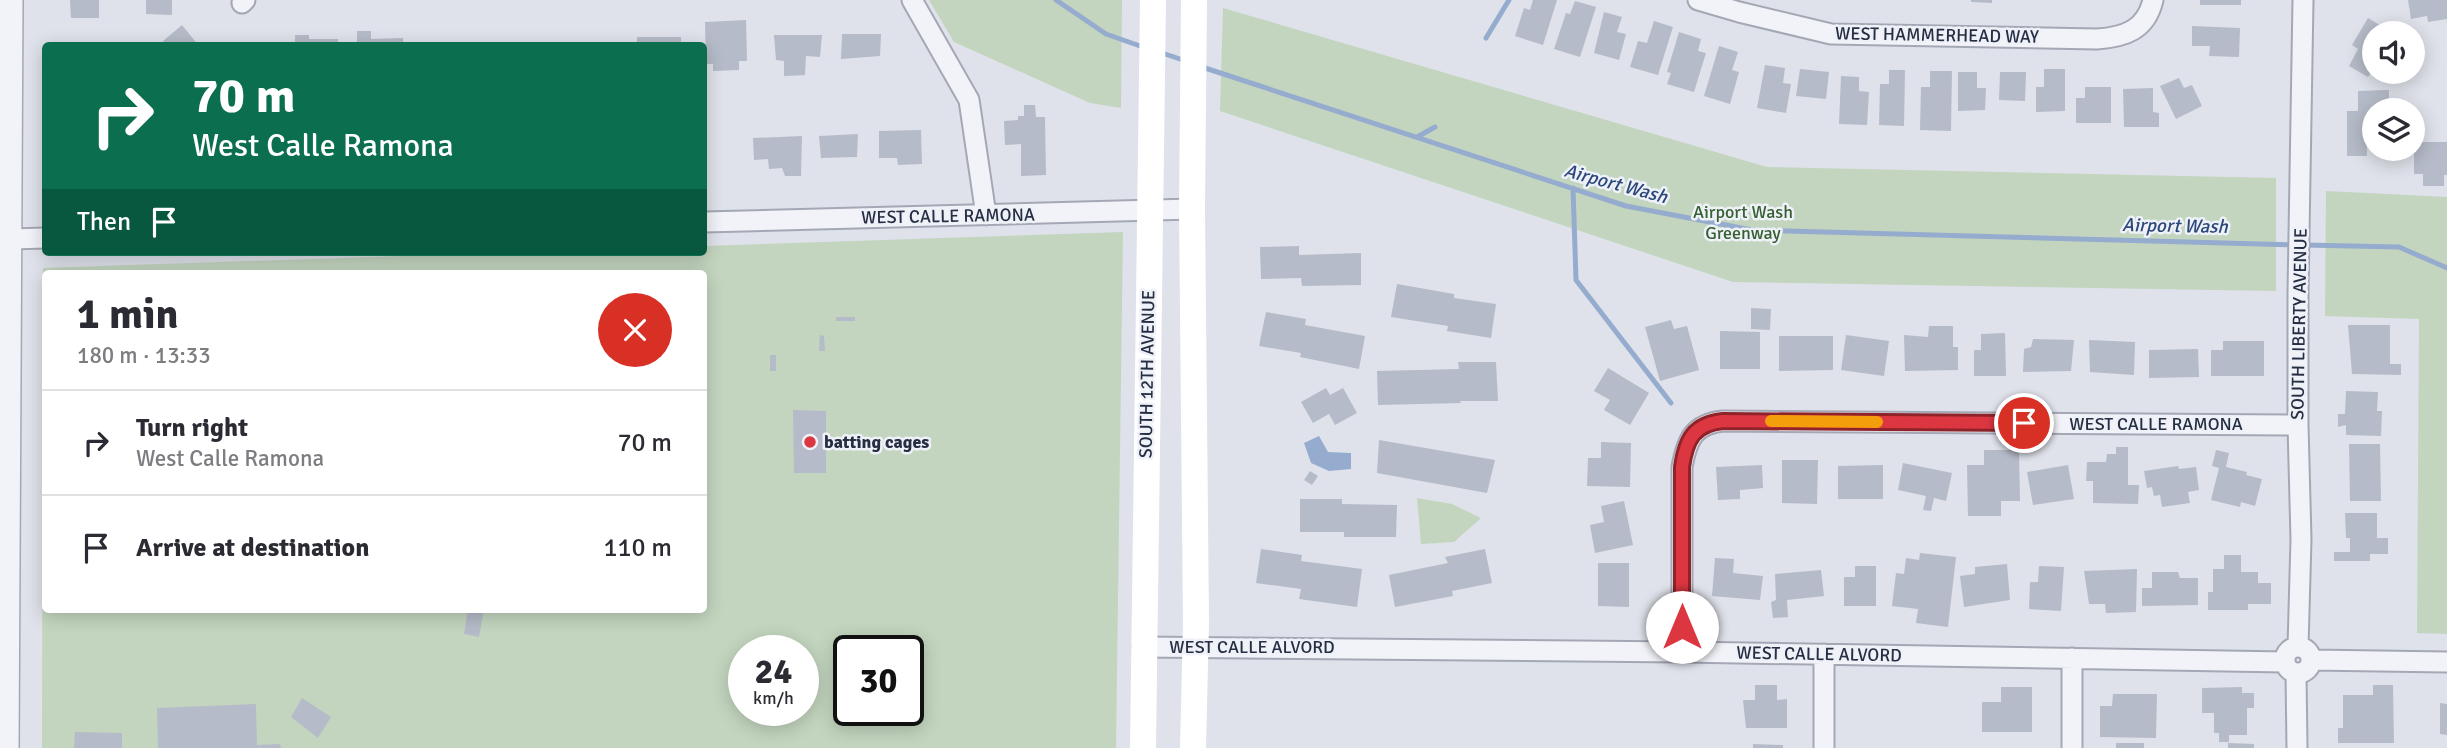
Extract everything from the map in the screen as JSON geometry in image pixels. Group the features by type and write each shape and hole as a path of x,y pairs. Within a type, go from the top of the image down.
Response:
{"main road":[{"name":"SOUTH 12TH AVENUE","path":"1143,748 1153,4"},
{"path":"1193,748 1194,12"}],"street":[{"path":"7,748 4,678 4,418 10,239 5,155 11,0"},
{"path":"912,0 969,100 986,215"},
{"name":"WEST HAMMERHEAD WAY","path":"1698,0 1739,6 1831,34 2097,39 2120,37 2141,30 2153,0"},
{"name":"SOUTH LIBERTY AVENUE","path":"2297,748 2301,539 2298,293 2303,0"},
{"name":"WEST CALLE RAMONA","path":"707,222 1192,209"},
{"path":"10,239 42,238"},
{"name":"WEST CALLE RAMONA","path":"1682,652 1682,467 1691,424 1723,421 2298,425"},
{"name":"WEST CALLE ALVORD","path":"1143,647 2447,662"},
{"path":"1824,654 1824,748"},
{"path":"2072,748 2073,658"}],"green space":[{"path":"929,0 1122,0 1121,108 1090,103 954,42"},
{"name":"Airport Wash Greenway","path":"1223,8 1767,167 2276,178 2276,291 1733,282 1220,111"},
{"path":"2326,191 2447,197 2447,634 2417,633 2419,319 2325,316"},
{"path":"1123,232 1116,748 42,748 42,613 707,613 707,270 43,270 400,256 707,256 707,246"},
{"path":"1417,498 1452,504 1481,518 1454,542 1421,544"}],"water":[{"path":"1319,436 1328,452 1351,453 1351,469 1329,471 1311,463 1304,443"}],"building":[{"path":"70,0 99,0 99,18 71,18"},
{"path":"146,0 172,0 172,15 146,14"},
{"path":"1533,0 1557,0 1543,45 1515,36 1524,8 1530,10"},
{"path":"1992,0 1992,3 1971,2"},
{"path":"2200,0 2241,0 2241,5 2200,5"},
{"path":"2408,0 2447,0 2447,19 2428,22 2427,16 2411,19"},
{"path":"1575,1 1596,7 1580,57 1554,49 1566,13 1570,14"},
{"path":"1604,12 1622,17 1617,32 1626,34 1619,60 1594,53"},
{"path":"746,20 747,61 739,61 739,70 713,71 713,64 707,64 705,22"},
{"path":"1654,21 1673,27 1658,75 1630,67 1638,41 1647,43"},
{"path":"182,25 196,42 164,42"},
{"path":"2192,26 2240,28 2239,57 2209,56 2210,46 2192,46"},
{"path":"2362,28 2362,74 2349,66 2358,49 2352,45"},
{"path":"357,31 371,31 371,39 403,38 403,42 357,42"},
{"path":"1679,32 1701,39 1698,51 1706,53 1694,92 1667,84 1671,73 1667,72"},
{"path":"842,34 881,34 880,56 841,59"},
{"path":"295,35 309,35 309,39 338,39 338,42 295,42"},
{"path":"774,35 822,35 820,57 806,56 805,75 784,76 784,61 776,60"},
{"path":"637,37 681,37 681,42 637,42"},
{"path":"1719,46 1738,52 1732,70 1739,72 1730,104 1704,96"},
{"path":"1765,65 1785,68 1783,83 1791,84 1786,113 1757,108"},
{"path":"1800,69 1829,72 1826,99 1796,96"},
{"path":"2044,69 2065,69 2065,111 2036,112 2036,87 2044,87"},
{"path":"1889,70 1905,70 1904,126 1879,125 1880,84 1889,84"},
{"path":"1930,71 1952,71 1951,131 1920,130 1921,87 1930,87"},
{"path":"1958,72 1977,72 1977,88 1986,88 1985,110 1958,111"},
{"path":"2000,72 2026,72 2025,101 1999,100"},
{"path":"1841,76 1859,77 1859,91 1869,92 1867,125 1839,124"},
{"path":"2179,78 2184,88 2192,85 2202,106 2176,119 2160,86"},
{"path":"2085,87 2111,87 2111,123 2076,123 2076,98 2085,98"},
{"path":"2153,88 2153,112 2159,113 2159,127 2124,127 2123,89"},
{"path":"2389,90 2389,98 2362,98 2362,156 2347,156 2347,111 2358,111 2358,91"},
{"path":"1024,105 1035,105 1036,117 1045,117 1046,175 1021,176 1021,144 1005,145 1004,121 1018,120 1018,116 1024,116"},
{"path":"921,130 922,164 898,165 897,158 879,158 879,131"},
{"path":"858,134 857,157 821,158 819,136"},
{"path":"802,136 801,176 785,176 782,168 769,169 768,159 754,160 753,138"},
{"path":"2425,142 2447,142 2447,175 2444,175 2444,186 2423,186 2423,174 2414,174 2414,161 2425,161"},
{"path":"1299,246 1299,255 1361,253 1361,285 1302,286 1301,278 1261,279 1260,247"},
{"path":"1397,284 1454,294 1454,298 1496,304 1491,338 1447,331 1448,326 1391,317"},
{"path":"1751,308 1771,309 1770,330 1751,329"},
{"path":"1266,312 1306,319 1305,325 1365,336 1359,369 1300,357 1301,353 1259,346"},
{"path":"836,317 855,317 855,321 836,321"},
{"path":"1671,320 1674,329 1687,326 1699,370 1660,381 1645,327"},
{"path":"2348,325 2390,325 2390,364 2401,364 2401,375 2352,374"},
{"path":"1929,326 1953,326 1953,347 1958,347 1958,370 1905,371 1904,335 1928,337"},
{"path":"1720,331 1760,332 1760,369 1720,369"},
{"path":"2005,333 2006,376 1974,376 1974,350 1981,350 1981,334"},
{"path":"820,335 824,336 825,351 819,351"},
{"path":"1846,335 1889,341 1884,376 1841,370"},
{"path":"1779,336 1833,336 1833,370 1779,371"},
{"path":"2033,339 2074,340 2071,371 2023,372 2024,349 2031,347"},
{"path":"2089,340 2135,342 2134,375 2090,372"},
{"path":"2223,341 2264,341 2264,376 2211,376 2211,350 2223,350"},
{"path":"2198,349 2199,377 2149,378 2149,350"},
{"path":"770,355 776,355 776,371 770,371"},
{"path":"1458,362 1496,362 1498,401 1378,405 1377,371 1459,369"},
{"path":"1608,368 1649,393 1630,425 1604,410 1610,400 1594,391"},
{"path":"1326,388 1330,395 1343,388 1357,413 1335,425 1329,414 1313,423 1301,402"},
{"path":"2346,391 2378,392 2377,411 2382,411 2381,436 2346,435 2346,425 2338,427 2338,414 2345,414"},
{"name":"batting cages","path":"793,410 826,411 826,473 794,473"},
{"path":"1379,440 1495,460 1487,493 1377,473"},
{"path":"1601,442 1631,443 1630,487 1587,486 1588,458 1601,458"},
{"path":"2349,444 2380,444 2381,501 2350,501"},
{"path":"2116,447 2128,447 2128,485 2139,485 2138,504 2093,503 2093,481 2086,481 2087,462 2106,462 2107,454 2116,454"},
{"path":"1984,450 2019,450 2020,501 2001,501 2001,516 1968,516 1967,465 1984,465"},
{"path":"2216,450 2229,453 2226,467 2262,479 2255,506 2241,502 2240,507 2211,500 2219,468 2212,466"},
{"path":"1782,460 1818,460 1817,504 1782,503"},
{"path":"1903,463 1952,473 1946,501 1934,498 1931,511 1923,510 1926,496 1898,490"},
{"path":"1762,465 1763,488 1740,490 1740,499 1718,500 1716,467"},
{"path":"1883,465 1883,499 1838,499 1838,466"},
{"path":"2068,465 2074,499 2033,505 2027,472"},
{"path":"2178,466 2179,469 2196,467 2199,490 2188,492 2190,503 2162,507 2160,495 2154,496 2152,487 2147,488 2144,471"},
{"path":"1310,471 1318,476 1312,485 1304,480"},
{"path":"1300,499 1342,499 1342,504 1397,505 1396,537 1344,537 1344,532 1300,532"},
{"path":"1624,501 1633,545 1595,553 1590,525 1604,522 1601,506"},
{"path":"2345,513 2377,513 2377,538 2388,538 2388,554 2370,554 2370,561 2334,561 2334,552 2350,552 2350,538 2346,538"},
{"path":"1261,549 1302,555 1301,561 1362,569 1357,607 1299,599 1301,589 1256,583"},
{"path":"1485,549 1492,583 1452,591 1453,596 1395,607 1389,575 1448,563 1445,557"},
{"path":"1920,553 1956,557 1948,627 1916,623 1918,609 1892,606 1896,573 1904,574 1906,558 1919,560"},
{"path":"2224,555 2241,555 2241,572 2258,572 2258,583 2271,583 2271,604 2248,604 2248,610 2208,610 2208,592 2213,592 2213,569 2224,569"},
{"path":"1715,558 1734,559 1733,573 1763,576 1760,600 1712,596"},
{"path":"1598,563 1629,563 1629,607 1598,606"},
{"path":"2007,564 2010,600 1964,607 1960,576 1975,574 1975,567"},
{"path":"1855,566 1876,566 1876,606 1844,606 1844,577 1855,577"},
{"path":"2039,566 2064,567 2061,611 2029,609 2030,582 2038,582"},
{"path":"2137,569 2136,612 2106,613 2105,604 2089,604 2084,571"},
{"path":"1821,570 1824,596 1787,600 1788,617 1773,618 1771,602 1776,600 1775,574"},
{"path":"2152,572 2178,572 2180,578 2198,578 2198,605 2142,606 2142,588 2152,588"},
{"path":"467,613 483,613 479,637 464,634"},
{"path":"1755,685 1777,685 1777,700 1787,699 1787,728 1746,728 1743,700 1755,700"},
{"path":"2373,685 2393,685 2394,743 2338,743 2338,728 2343,728 2343,695 2373,695"},
{"path":"2001,687 2032,687 2032,732 1982,732 1982,702 2001,702"},
{"path":"2242,687 2242,693 2254,693 2254,708 2247,708 2247,735 2229,735 2229,742 2219,742 2219,733 2214,733 2214,713 2202,713 2202,688"},
{"path":"2113,694 2157,694 2156,738 2100,737 2100,706 2112,706"},
{"path":"302,698 331,717 318,738 291,717"},
{"path":"2440,703 2447,704 2447,735 2440,734"},
{"path":"256,704 257,745 280,744 281,748 158,748 157,708"},
{"path":"75,732 122,733 122,748 74,748"},
{"path":"2116,743 2144,743 2144,748 2116,748"},
{"path":"2228,743 2254,744 2254,748 2228,748"},
{"path":"1753,744 1783,745 1783,748 1753,748"}],"waterway":[{"name":"Airport Wash","path":"1056,0 1106,34 1143,47"},
{"path":"1486,38 1509,0"},
{"name":"Airport Wash","path":"1159,52 1186,61"},
{"name":"Airport Wash","path":"1202,67 1626,206 1752,230 2295,245"},
{"path":"1417,137 1435,127"},
{"path":"1573,188 1576,280 1671,403"},
{"name":"Airport Wash","path":"2304,245 2399,247 2447,268"}],"slow traffic":[{"path":"1771,421 1877,422"}],"place":[{"name":"batting cages","path":"810,442"}],"route":[{"path":"1682,627 1682,467 1687,446 1700,427 1707,423 1723,421 2024,423"}]}
